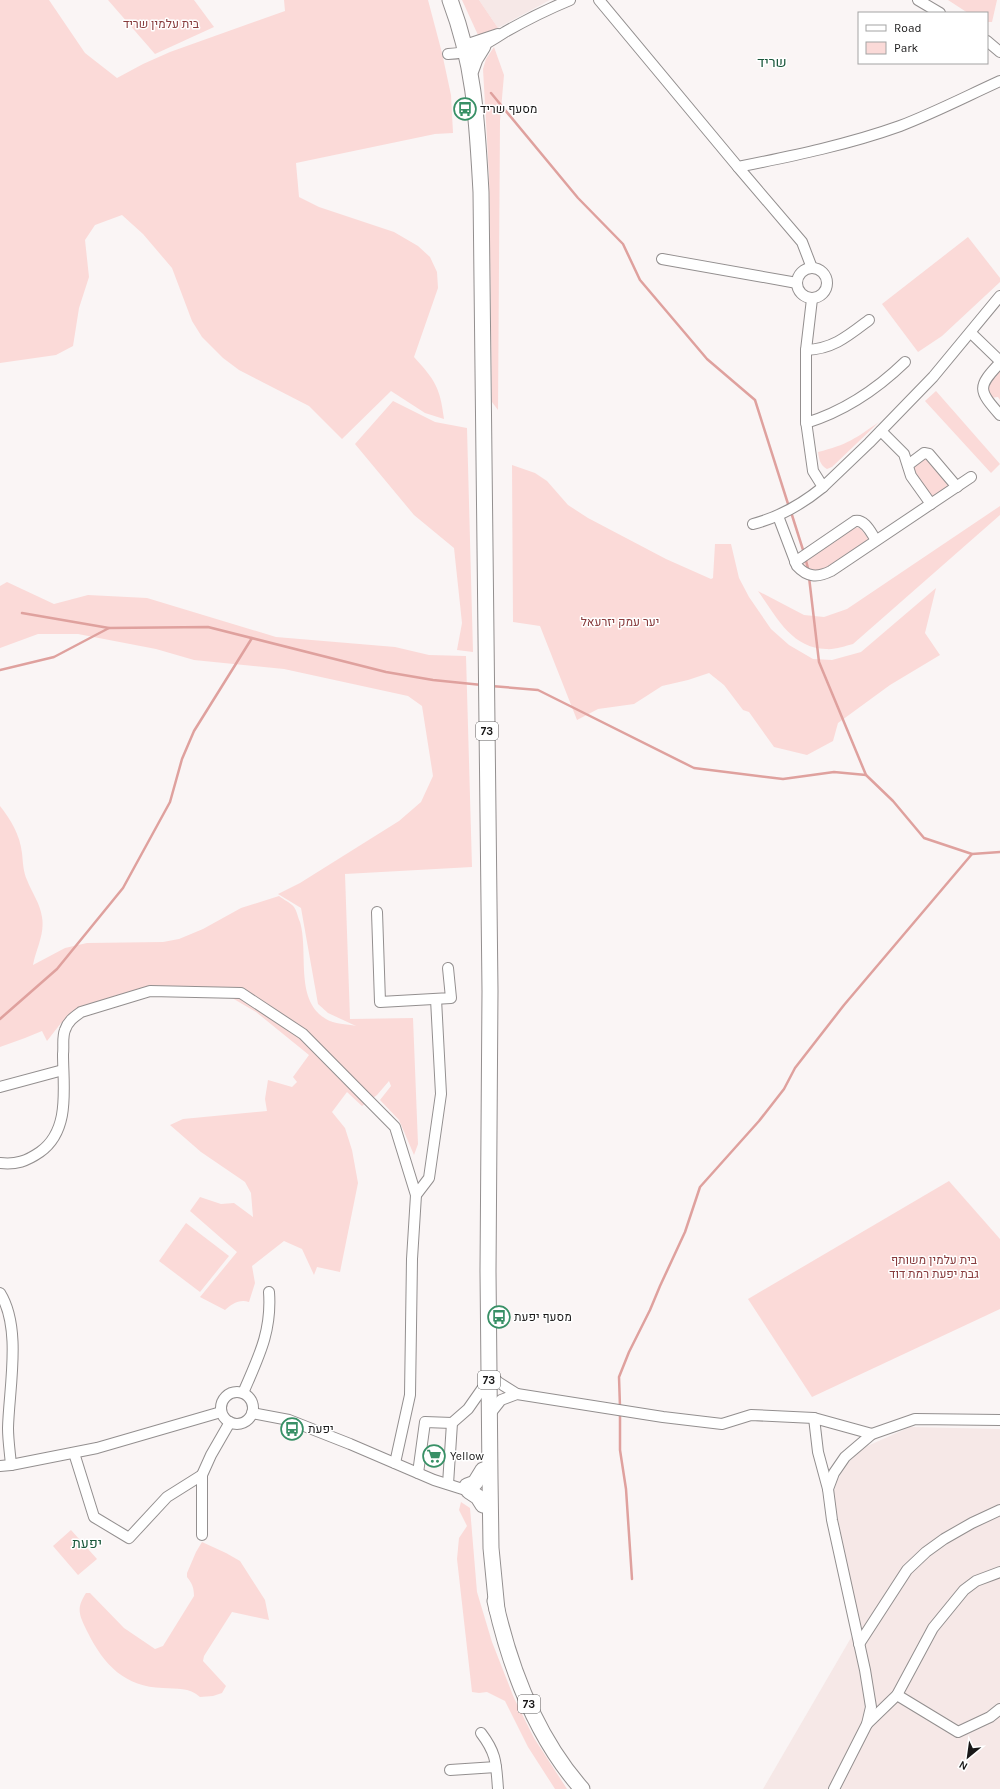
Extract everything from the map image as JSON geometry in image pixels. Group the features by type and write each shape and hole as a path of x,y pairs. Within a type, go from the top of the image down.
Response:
{"highway":[{"name":"73","path":"440,0 460,51 470,70 477,117 481,192 490,991 488,1271 490,1414 479,1492"},
{"name":"73","path":"450,0 467,93 481,192"},
{"path":"470,70 483,46"},
{"name":"73","path":"488,1271 482,1389 483,1470 475,1483 479,1492 492,1555 497,1610 504,1640 526,1697 558,1758 582,1789"}],"street":[{"path":"460,51 483,46 505,32 559,3 570,0"},
{"path":"599,0 802,242 812,268"},
{"path":"918,0 938,12"},
{"path":"460,51 505,32"},
{"path":"988,43 1000,52"},
{"path":"738,167 818,151 899,126 1000,81"},
{"path":"662,258 797,284"},
{"path":"812,268 821,270 825,274 828,283 822,296 812,299 803,296 797,284 800,274 803,271 812,268"},
{"path":"753,524 778,516 797,506 823,487 881,431 933,377 1000,296"},
{"path":"812,299 806,350 806,423 813,471 823,487"},
{"path":"806,350 826,348 870,320"},
{"path":"971,332 1000,362 986,378 983,385 987,400 1000,415"},
{"path":"806,423 844,408 868,394 884,382 905,362"},
{"path":"881,431 904,454 911,476 931,504"},
{"path":"908,465 924,453 929,454 957,487"},
{"path":"778,516 794,562 802,572 813,576 820,576 831,571 971,477"},
{"path":"794,562 855,521 859,520 863,522 876,540"},
{"path":"377,912 380,1002 451,998 448,968"},
{"path":"0,1163 13,1164 31,1159 52,1141 58,1132 63,1109 64,1031 73,1018 81,1012 150,991 241,993 303,1034 394,1127 416,1195 412,1259 410,1395 395,1463"},
{"path":"416,1195 429,1178 441,1094 436,1000"},
{"path":"0,1087 63,1070"},
{"path":"243,1393 264,1344 271,1311 269,1292"},
{"path":"0,1293 10,1315 13,1352 8,1430 11,1465"},
{"path":"489,1372 498,1382 517,1394 663,1417 722,1424 751,1415 814,1418 872,1434"},
{"path":"418,1473 425,1422 452,1423 468,1409 482,1389"},
{"path":"233,1392 243,1393 247,1395 252,1403 252,1413 246,1421 235,1424 230,1422 221,1412 221,1407 224,1398 233,1392"},
{"path":"490,1414 501,1400 517,1394"},
{"path":"0,1466 97,1448 221,1412"},
{"path":"252,1413 289,1420 418,1473 448,1484 479,1492"},
{"path":"814,1418 818,1452 828,1489 832,1520 859,1644 870,1707 867,1724 834,1789"},
{"path":"828,1489 834,1473 845,1457 872,1434 915,1419 1000,1420"},
{"path":"202,1535 202,1475 211,1455 230,1422"},
{"path":"448,1484 452,1423"},
{"path":"74,1453 94,1517 129,1538 167,1497 202,1475"},
{"path":"859,1644 906,1570 926,1552 944,1539 972,1523 1000,1510"},
{"path":"867,1724 897,1695 933,1628 964,1590 976,1581 1000,1572"},
{"path":"897,1695 958,1732 990,1716 1000,1709"},
{"path":"481,1733 492,1750 496,1767 498,1789"},
{"path":"450,1770 496,1767"}],"shaded area":[{"path":"479,0 550,0 498,28"},
{"path":"910,1427 1000,1429 1000,1789 763,1789 859,1624 833,1494 837,1481 846,1465 863,1448"}],"green space":[{"path":"0,0 49,0 85,53 117,78 170,52 285,11 284,0 428,0 451,95 453,133 435,134 296,163 299,197 319,207 394,232 418,246 430,257 437,272 438,288 414,357 432,378 441,399 444,419 425,413 391,391 342,439 309,406 239,370 223,358 202,337 192,321 172,268 143,234 122,215 95,225 85,240 89,277 79,308 73,346 56,355 0,363"},
{"name":"בית עלמין שריד","path":"108,0 194,0 214,27 155,54"},
{"path":"462,0 479,0 498,28 478,35"},
{"path":"948,0 997,0 992,22 988,22 988,12 966,12"},
{"path":"494,47 504,75 500,121 498,410 492,402 489,175 483,69 486,59"},
{"path":"968,237 1000,278 1000,282 942,336 918,352 882,304"},
{"path":"1000,369 1000,400 998,397 990,398 987,385"},
{"path":"936,391 1000,464 991,473 925,401"},
{"path":"393,401 435,422 467,428 473,652 457,650 462,623 454,548 414,515 355,444"},
{"path":"879,422 832,467 827,469 821,464 818,452 837,447"},
{"path":"927,457 948,483 947,489 932,498 913,469 922,459"},
{"name":"יער עמק יזרעאל","path":"512,465 535,473 547,481 568,505 588,518 666,559 711,579 713,578 715,544 731,544 739,578 749,597 771,629 789,645 813,659 832,660 861,652 936,588 925,633 940,655 890,685 838,723 833,741 807,755 774,747 749,712 743,710 724,685 709,673 662,686 634,704 598,709 577,720 540,626 513,622"},
{"path":"1000,506 1000,515 853,644 840,648 829,649 814,647 803,643 794,637 778,620 758,591 804,615 824,617 847,609"},
{"path":"854,527 860,528 868,538 865,544 831,567 819,572 806,569 803,565 804,560"},
{"path":"7,582 54,604 88,595 147,598 276,637 395,647 429,655 466,656 472,867 345,874 350,1019 413,1018 418,1144 414,1155 399,1120 380,1100 391,1086 389,1081 377,1095 362,1106 347,1092 332,1112 345,1128 352,1150 358,1183 340,1272 317,1267 314,1275 302,1249 284,1241 252,1266 255,1283 249,1302 242,1301 236,1303 225,1310 200,1297 237,1252 190,1211 200,1197 221,1204 234,1203 253,1217 251,1193 245,1182 201,1152 170,1125 183,1119 267,1111 265,1099 268,1080 292,1087 297,1082 293,1077 309,1055 256,1012 227,995 151,995 71,1016 61,1023 47,1041 42,1031 0,1047 0,806 17,834 21,846 23,866 26,877 41,912 43,923 40,941 33,965 65,948 87,943 163,942 179,939 203,929 241,908 279,896 294,907 300,922 306,988 316,1011 329,1021 356,1026 328,1013 318,1004 301,908 278,894 300,883 399,821 421,802 433,776 422,706 408,696 284,669 194,660 156,649 78,634 38,634 0,648 0,586"},
{"name":"בית עלמין משותף גבת יפעת רמת דוד","path":"949,1181 1000,1239 1000,1309 812,1397 748,1299"},
{"path":"186,1223 229,1256 200,1292 159,1261"},
{"path":"461,1502 470,1508 477,1592 492,1642 514,1698 534,1738 567,1789 555,1789 528,1747 505,1701 487,1692 472,1692 457,1559 459,1538 467,1526 459,1510"},
{"path":"71,1530 97,1559 78,1575 53,1546"},
{"path":"202,1542 240,1561 265,1600 269,1620 232,1612 204,1656 203,1661 226,1686 222,1693 213,1696 200,1697 187,1690 150,1687 127,1679 117,1672 101,1655 88,1633 80,1613 81,1604 86,1593 90,1593 124,1628 155,1649 163,1646 194,1596 193,1588 187,1577 187,1573"}],"waterway":[{"path":"491,93 578,198 623,244 640,280 707,359 755,400 789,507"},
{"path":"791,512 804,553"},
{"path":"805,557 809,572"},
{"path":"809,577 819,662 866,775"},
{"path":"22,613 109,628 208,627 386,672 433,680 482,685"},
{"path":"0,670 54,657 109,628"},
{"path":"0,1019 57,969 123,888 170,802 182,759 194,731 252,638"},
{"path":"491,686 538,690 694,768 783,779 834,772 866,775 893,801 924,838 972,854 1000,852"},
{"path":"620,1407 619,1377 629,1352 650,1310 685,1232 700,1187 759,1121 784,1089 795,1068 844,1005 972,854"},
{"path":"620,1412 620,1450 626,1489 632,1579"}],"place":[{"name":"מסעף שריד","path":"465,109"},
{"name":"מסעף יפעת","path":"499,1317"},
{"name":"יפעת","path":"292,1429"},
{"name":"Yellow","path":"434,1456"}],"district":[{"name":"שריד","path":"772,62"},
{"name":"יפעת","path":"87,1543"}]}
